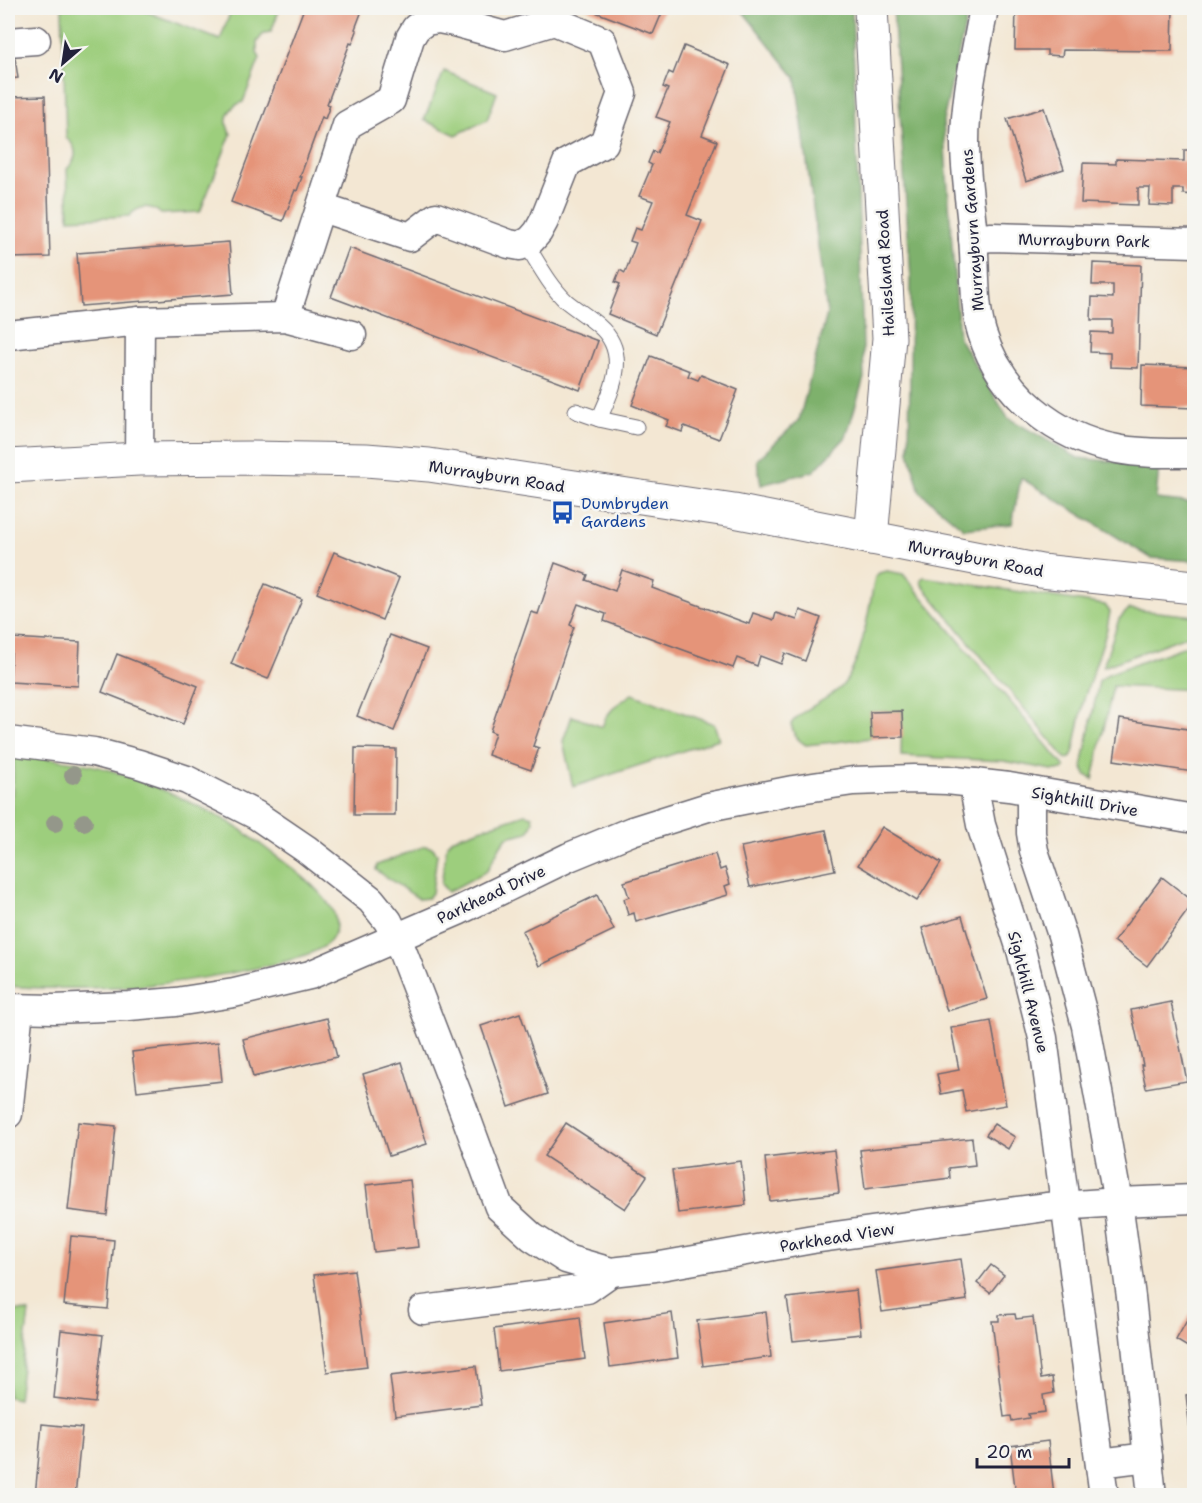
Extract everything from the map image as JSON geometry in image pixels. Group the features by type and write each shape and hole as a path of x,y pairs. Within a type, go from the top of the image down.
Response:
{"street":[{"name":"Hailesland Road","path":"871,8 889,338 871,538"},
{"name":"Murrayburn Gardens","path":"984,8 967,103 965,143 974,239 976,308 982,334 993,359 1024,402 1045,419 1068,433 1093,444 1119,450 1194,453"},
{"path":"285,317 347,125 391,100 410,38 416,28 426,21 439,19 505,36 554,21 602,41 622,93 604,143 567,164 538,232 526,244 520,246 509,244 436,217 410,237 322,208"},
{"path":"8,42 36,40"},
{"name":"Murrayburn Park","path":"974,239 992,237 1194,243"},
{"path":"8,335 140,321 285,317 352,335"},
{"path":"140,321 140,459"},
{"name":"Murrayburn Road","path":"8,466 140,459 366,460 429,465 734,511 1041,571 1194,586"},
{"name":"Parkhead View","path":"8,741 94,752 187,780 246,810 306,849 371,900 388,921 395,937 499,1207 532,1237 566,1259 610,1272 655,1267 813,1239 1065,1205"},
{"name":"Parkhead Drive","path":"13,1008 129,1006 234,993 310,975 458,911 568,857 632,831 708,807 853,781 914,778 976,783"},
{"name":"Sighthill Drive","path":"976,783 1194,819"},
{"name":"Sighthill Avenue","path":"976,783 976,799 981,825 1021,950 1043,1038 1104,1496"},
{"path":"1031,791 1031,833 1034,851 1062,935 1086,1026 1118,1202 1131,1297 1152,1496"},
{"path":"8,1114 13,1008"},
{"path":"1065,1205 1194,1200"},
{"name":"Parkhead View","path":"423,1310 588,1289 610,1272"},
{"path":"1100,1463 1148,1457"}],"lane":[{"path":"526,244 566,300 600,326 616,349 614,385 599,419"},
{"path":"576,411 599,419 636,427"}],"green space":[{"path":"62,8 137,8 220,40 232,8 280,8 271,32 264,33 257,42 257,53 260,58 243,102 234,107 228,115 227,124 231,134 200,212 161,214 145,207 129,216 69,219 67,169 75,153 73,145 66,138"},
{"path":"740,8 852,8 864,378 846,437 814,471 761,485 757,460 799,420 827,314 796,78"},
{"path":"893,8 969,8 943,121 959,338 1008,418 1078,458 1159,466 1156,499 1194,503 1194,561 1151,558 1021,478 1012,524 964,529 920,492 909,452 911,279"},
{"path":"444,71 497,93 487,120 456,135 424,120"},
{"path":"887,571 903,574 1065,767 1063,770 1004,761 901,756 902,711 870,712 871,738 806,745 798,739 791,724 795,719 840,688 848,678 864,636 875,577"},
{"path":"924,577 1105,605 1110,612 1106,633 1084,699 1073,754 1070,758 1066,759 922,585 921,579"},
{"path":"1129,609 1194,616 1194,633 1103,667 1119,619"},
{"path":"1194,643 1194,690 1113,686 1093,779 1086,775 1082,767 1099,681 1108,674"},
{"path":"632,694 714,724 719,739 573,787 563,741 572,716 602,727 606,717 615,706"},
{"path":"14,755 77,762 113,771 172,794 229,822 297,872 323,897 332,909 335,918 336,929 332,938 315,951 294,959 238,972 180,981 139,986 90,988 8,986 8,897"},
{"path":"525,814 532,816 533,822 528,832 507,837 487,871 448,892 441,884 447,845 451,839"},
{"path":"425,846 433,848 437,854 432,893 428,898 419,899 376,870 377,865"},
{"path":"12,1310 29,1312 18,1399 8,1397 8,1351"}],"building":[{"path":"304,8 363,8 355,29 357,31 352,44 350,43 327,104 330,105 325,119 322,117 297,191 295,190 283,221 231,202"},
{"path":"585,8 664,8 653,34"},
{"path":"1016,8 1173,8 1172,51 1063,50 1062,56 1047,55 1047,50 1015,50"},
{"path":"684,46 730,65 702,135 717,141 687,215 702,221 656,334 608,314 620,284 615,282 620,270 625,273 636,243 630,241 635,228 641,230 653,201 639,196 652,165 648,163 650,158 653,151 657,153 670,122 656,117 668,89 663,87 669,72 673,74"},
{"path":"15,58 18,78 8,79 8,59"},
{"path":"45,96 50,257 8,258 8,97"},
{"path":"1044,108 1064,169 1026,181 1007,119"},
{"path":"1184,150 1194,150 1194,195 1183,194 1183,189 1173,189 1173,206 1149,205 1150,188 1138,188 1138,205 1081,203 1083,163 1116,164 1116,159 1184,161"},
{"path":"229,242 233,294 81,306 77,253"},
{"path":"349,248 598,341 580,390 331,297"},
{"path":"1093,263 1141,265 1138,368 1110,367 1110,353 1090,352 1091,332 1112,333 1112,320 1091,320 1092,297 1113,298 1113,285 1092,285"},
{"path":"651,356 690,371 688,376 698,380 701,375 738,390 719,439 684,426 682,432 666,426 669,420 632,405"},
{"path":"1142,365 1194,367 1194,408 1141,406"},
{"path":"334,552 399,578 382,620 317,593"},
{"path":"555,563 588,575 586,580 615,591 622,570 654,581 652,588 749,624 753,613 774,620 776,613 797,620 800,610 821,618 805,661 785,653 781,664 760,656 757,666 737,658 733,668 604,621 606,614 578,604 570,625 574,627 533,746 539,748 531,770 488,755 495,733 490,731 531,612 538,614"},
{"path":"265,584 302,599 268,679 231,664"},
{"path":"390,635 427,649 394,731 357,716"},
{"path":"12,638 80,642 78,686 10,682"},
{"path":"117,654 198,686 183,724 102,692"},
{"path":"902,711 903,737 871,738 870,712"},
{"path":"1120,719 1194,730 1193,772 1114,760"},
{"path":"355,748 396,749 395,815 354,815"},
{"path":"882,827 941,863 917,901 858,865"},
{"path":"826,830 835,870 750,887 741,847"},
{"path":"715,854 720,870 725,868 730,884 725,886 728,895 636,922 634,913 628,915 624,899 629,897 624,882"},
{"path":"1162,877 1194,902 1147,966 1114,941"},
{"path":"597,895 614,930 539,966 522,931"},
{"path":"962,916 987,999 947,1011 922,928"},
{"path":"1171,1002 1187,1081 1146,1088 1131,1010"},
{"path":"520,1013 548,1094 509,1107 481,1026"},
{"path":"327,1018 337,1057 253,1077 243,1039"},
{"path":"991,1021 1006,1105 966,1112 962,1090 941,1094 937,1074 959,1070 951,1028"},
{"path":"218,1042 222,1081 137,1091 132,1052"},
{"path":"402,1062 427,1144 389,1156 363,1074"},
{"path":"78,1122 116,1126 107,1215 68,1210"},
{"path":"566,1123 647,1176 625,1209 544,1156"},
{"path":"994,1124 1015,1137 1008,1149 986,1135"},
{"path":"972,1138 975,1165 949,1168 950,1178 865,1189 860,1150"},
{"path":"834,1150 839,1193 770,1201 765,1158"},
{"path":"741,1161 746,1205 678,1213 672,1170"},
{"path":"410,1180 418,1247 374,1252 366,1185"},
{"path":"71,1236 114,1240 108,1309 64,1305"},
{"path":"961,1259 967,1300 882,1312 876,1271"},
{"path":"991,1265 1004,1275 990,1293 977,1283"},
{"path":"354,1270 367,1367 327,1372 314,1275"},
{"path":"856,1290 861,1334 793,1341 787,1298"},
{"path":"1194,1308 1194,1351 1176,1340"},
{"path":"766,1312 771,1357 703,1366 697,1321"},
{"path":"672,1313 678,1358 610,1367 604,1323"},
{"path":"1015,1314 1016,1319 1033,1317 1041,1379 1052,1377 1054,1393 1043,1395 1045,1412 1028,1414 1029,1418 1012,1421 1011,1416 1004,1417 992,1321 999,1321 999,1315"},
{"path":"580,1317 585,1359 499,1371 494,1329"},
{"path":"61,1330 103,1335 95,1403 54,1398"},
{"path":"476,1366 481,1405 395,1416 390,1376"},
{"path":"1194,1394 1194,1439 1191,1439 1186,1395"},
{"path":"42,1424 82,1428 75,1496 35,1496"},
{"path":"1048,1441 1054,1496 1016,1496 1010,1446"}],"place":[{"name":"Dumbryden Gardens","path":"563,512"}]}
